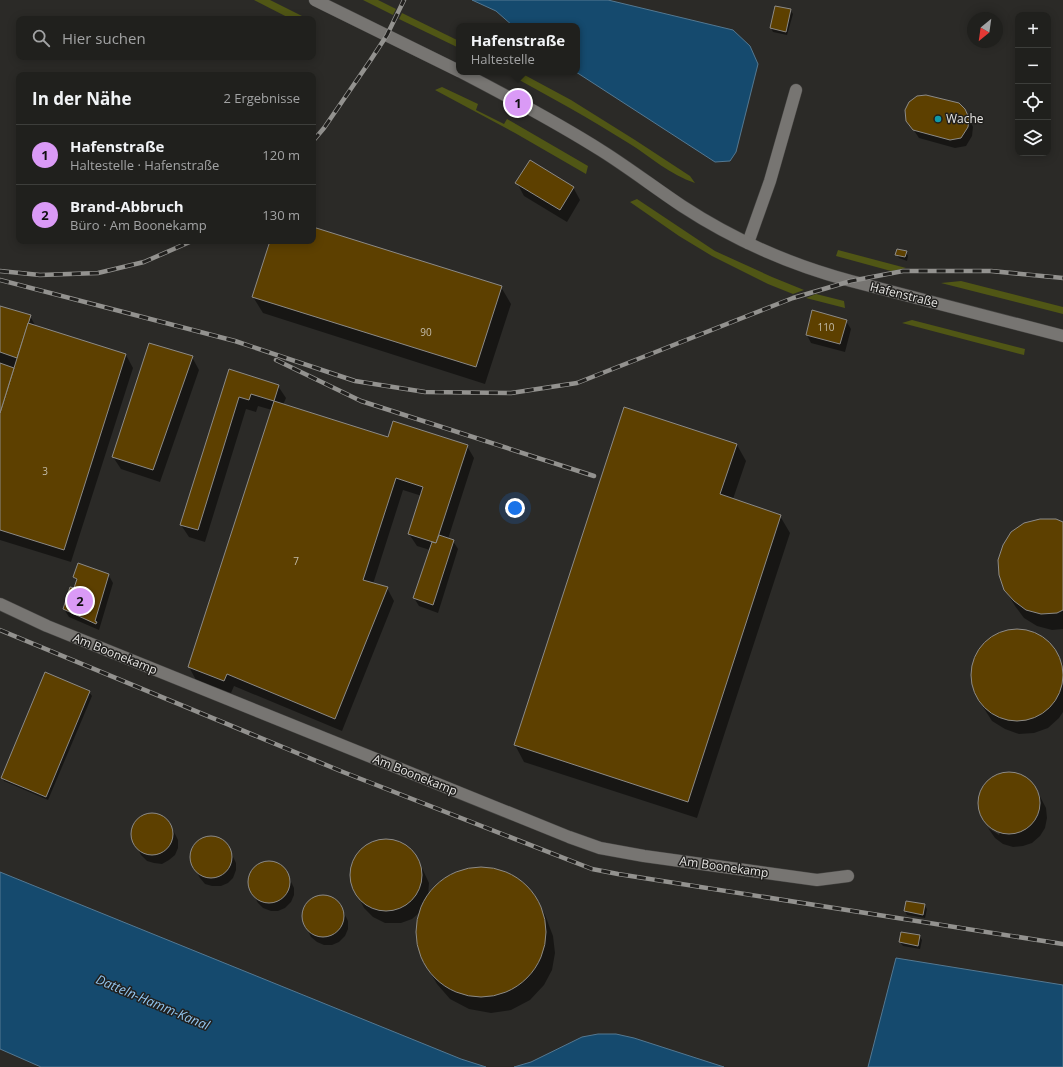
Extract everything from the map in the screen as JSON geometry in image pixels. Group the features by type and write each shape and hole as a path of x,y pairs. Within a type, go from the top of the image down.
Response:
{"street":[{"name":"Hafenstraße","path":"315,0 456,69"},
{"name":"Hafenstraße","path":"467,75 602,151 683,206 711,223 748,243 792,263 824,274 1063,336"},
{"path":"748,243 770,181 796,90"},
{"name":"Am Boonekamp","path":"0,604 47,626 569,837 600,848 644,856 817,880 848,876"}],"green space":[{"path":"254,0 270,0 302,16 285,16"},
{"path":"363,0 378,0 396,9 393,15"},
{"path":"402,13 456,40 456,47 399,19"},
{"path":"510,75 525,75 571,100 690,176 695,183 669,171 638,149"},
{"path":"442,87 478,104 476,110 504,124 507,119 588,166 586,174 515,133 435,90"},
{"path":"637,199 715,251 804,290 793,294 768,284 712,256 679,236 630,202"},
{"path":"838,250 906,268 891,271 836,256"},
{"path":"961,281 1063,307 1063,314 941,283"},
{"path":"816,294 844,301 845,308 806,298"},
{"path":"912,320 1025,349 1024,355 902,323"}],"water":[{"path":"472,0 608,0 733,30 750,46 758,64 736,152 730,161 715,162 580,75 580,23 510,23 496,11"},
{"name":"Datteln-Hamm-Kanal","path":"0,872 461,1059 486,1067 41,1067 0,1049"},
{"path":"896,958 1063,985 1063,1067 868,1067"},
{"path":"598,1034 616,1034 634,1038 724,1067 514,1067 531,1062 582,1037"}],"building":[{"path":"775,6 791,9 786,32 770,28"},
{"name":"Wache","path":"926,95 959,103 965,109 969,118 968,127 961,138 950,140 913,130 906,121 905,110 909,102 917,96"},
{"path":"530,160 574,187 560,210 515,183"},
{"path":"316,228 502,286 476,367 252,297 269,244 316,244"},
{"path":"897,249 907,251 905,257 895,255"},
{"path":"0,306 31,315 17,358 0,352"},
{"path":"812,310 847,320 840,344 806,335"},
{"path":"28,323 126,354 64,550 0,530 0,413"},
{"path":"149,343 193,356 153,470 112,457"},
{"path":"0,363 14,368 0,413"},
{"path":"229,369 279,385 274,401 251,394 249,400 239,397 198,530 180,525"},
{"path":"274,401 388,437 393,421 468,445 436,543 408,534 423,487 396,478 363,580 388,587 335,719 227,674 224,681 188,667"},
{"path":"624,407 737,444 720,494 781,515 688,802 514,745"},
{"path":"1040,519 1056,519 1063,522 1063,610 1057,613 1041,614 1026,610 1014,601 1004,590 999,575 998,560 1003,545 1011,532 1024,523"},
{"path":"439,535 454,540 433,605 413,598 432,542 436,543"},
{"path":"78,563 109,574 95,621 97,622 96,624 63,609 70,587 74,588 77,579 73,577"},
{"path":"1017,629 1035,632 1050,642 1060,657 1063,675 1060,693 1050,708 1035,718 1017,721 999,718 984,708 974,693 971,675 974,657 984,642 999,632"},
{"path":"45,672 90,691 46,797 1,778"},
{"path":"1009,772 1021,774 1031,781 1038,791 1040,803 1038,815 1031,825 1021,832 1009,834 997,832 987,825 980,815 978,803 980,791 987,781 997,774"},
{"path":"148,813 156,813 164,816 170,822 173,834 170,846 164,852 156,855 148,855 140,852 134,846 131,838 131,830 134,822 140,816"},
{"path":"207,836 215,836 223,839 229,845 232,857 229,869 223,875 215,878 207,878 199,875 193,869 190,861 190,853 193,845 199,839"},
{"path":"386,839 406,845 416,855 422,875 416,895 406,905 386,911 366,905 356,895 350,875 356,855 366,845"},
{"path":"265,861 273,861 281,864 287,870 290,882 287,894 281,900 273,903 265,903 257,900 251,894 248,886 248,878 251,870 257,864"},
{"path":"481,867 506,872 527,886 541,907 546,932 541,957 527,978 506,992 481,997 456,992 435,978 421,957 416,932 421,907 435,886 456,872"},
{"path":"319,895 327,895 335,898 341,904 344,916 341,928 335,934 327,937 319,937 311,934 305,928 302,920 302,912 305,904 311,898"},
{"path":"906,901 925,904 923,915 904,911"},
{"path":"901,932 920,935 918,946 899,942"}],"railway":[{"path":"316,137 387,35 404,0"},
{"path":"0,271 40,275 98,273 144,262 185,244"},
{"path":"0,280 235,341 355,381 425,392 511,393 577,383 793,298 851,281 903,271 991,271 1063,278"},
{"path":"276,360 361,401 594,476"},
{"path":"0,630 343,772 592,869 1063,944"}],"place":[{"name":"Hafenstraße","path":"518,103"},
{"name":"Wache","path":"938,119"},
{"name":"Brand-Abbruch","path":"80,601"}]}
